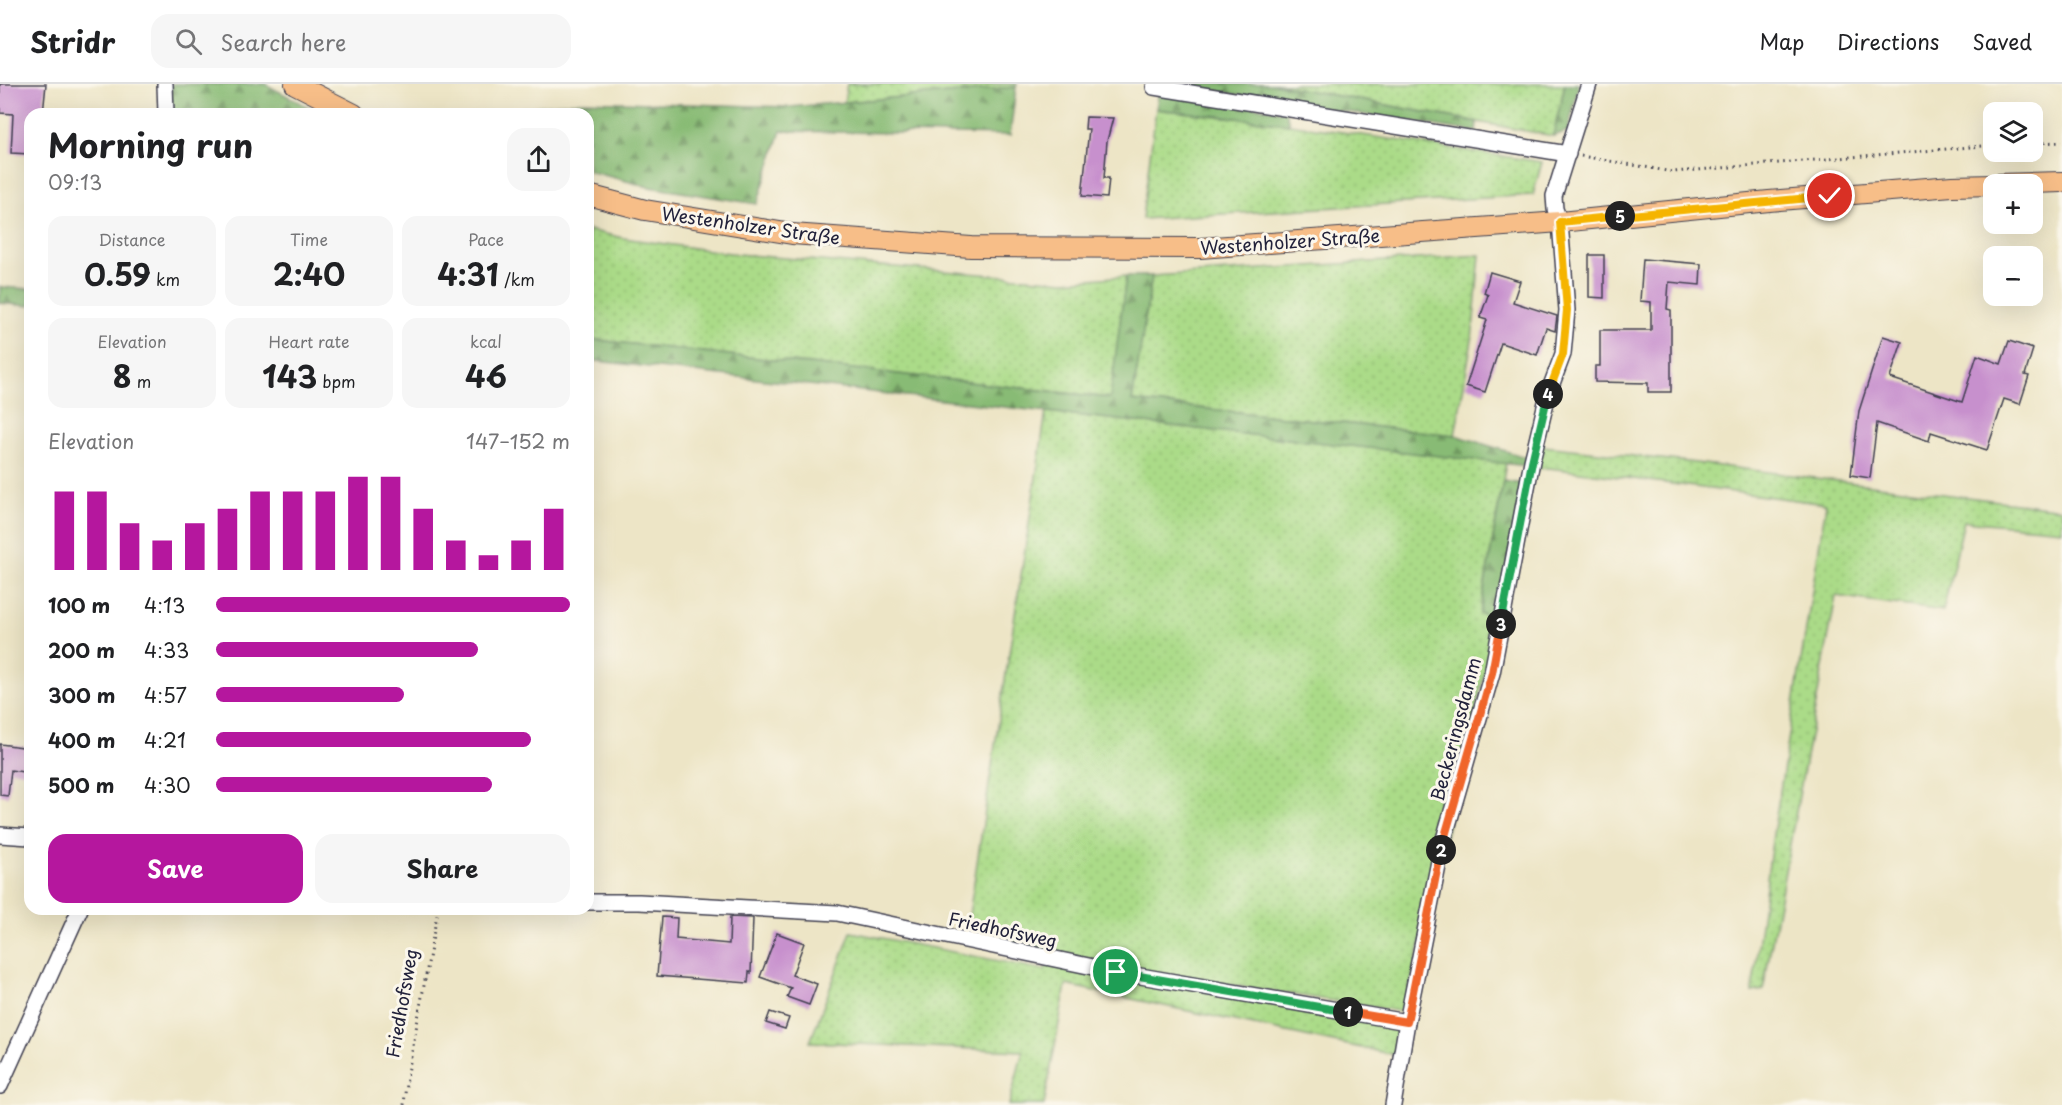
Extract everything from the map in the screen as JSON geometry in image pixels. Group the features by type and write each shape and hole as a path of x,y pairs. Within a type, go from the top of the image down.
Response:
{"main road":[{"path":"295,84 342,108"},
{"name":"Westenholzer Straße","path":"2043,183 2062,182"},
{"name":"Westenholzer Straße","path":"594,197 645,210 792,234 971,247 1200,248 1560,222 1769,201 1983,185"}],"street":[{"path":"165,84 166,108"},
{"name":"Beckeringsdamm","path":"1393,1105 1442,846 1492,673 1532,462 1545,405 1563,354 1567,310 1560,222 1555,209 1554,196 1589,84"},
{"path":"1155,87 1568,154"},
{"path":"0,835 24,837"},
{"name":"Friedhofsweg","path":"594,902 639,902 837,914 1116,972 1407,1022"},
{"path":"0,1086 77,915"}],"path":[{"path":"2043,143 2062,142"},
{"path":"1568,154 1673,172 1983,146"},
{"name":"Friedhofsweg","path":"404,1105 437,915"}],"green space":[{"path":"172,84 265,84 310,108 163,108"},
{"path":"847,84 1017,84 1016,87 844,102"},
{"path":"1170,84 1274,84 1477,122 1476,132"},
{"path":"1274,84 1565,84 1553,136"},
{"path":"1565,84 1579,84 1568,131 1553,136"},
{"path":"1016,87 1010,135 781,131 757,204 649,187 594,173 594,108 525,108 582,101 790,107"},
{"path":"1159,91 1286,112 1289,124 1156,109"},
{"path":"1156,109 1289,124 1542,162 1533,195 1142,219"},
{"path":"594,231 623,238 737,254 1064,281 1126,276 1111,398 594,340"},
{"path":"1480,255 1472,340 1455,435 1132,401 1152,276"},
{"path":"1126,276 1152,276 1132,401 1455,435 1528,458 1527,466 594,361 594,340 1110,398"},
{"path":"0,287 24,289 24,305 0,303"},
{"path":"1046,412 1506,463 1480,613 1497,619 1404,1012 1118,967 966,935"},
{"path":"1543,446 2062,509 2062,530 1964,521 1943,611 1836,596 1763,990 1752,992 1772,841 1826,504 1549,468 1537,469"},
{"path":"1503,481 1523,484 1497,619 1480,613"},
{"path":"851,932 1045,970 1047,963 1402,1024 1395,1055 1066,985 1044,1105 1009,1105 1023,1051 810,1042"}],"building":[{"path":"0,84 46,84 44,108 24,108 24,154 11,153 13,114 0,113"},
{"path":"1086,117 1113,118 1107,141 1104,178 1109,178 1107,198 1082,196 1089,129 1085,129"},
{"path":"1589,255 1604,255 1604,298 1589,297"},
{"path":"1643,259 1701,264 1700,285 1669,282 1667,309 1671,310 1671,392 1648,392 1648,383 1595,382 1595,366 1600,366 1600,330 1651,330 1651,302 1640,301"},
{"path":"1490,272 1520,281 1513,302 1557,316 1555,331 1546,328 1537,355 1501,343 1485,392 1466,386 1487,320 1480,318 1488,295 1484,293"},
{"path":"1883,336 1902,342 1890,378 1962,402 1977,355 2001,364 2009,341 2033,349 2025,375 2029,376 2020,404 2004,399 1987,450 1931,432 1929,441 1877,423 1870,478 1851,475 1859,411"},
{"path":"0,744 24,747 24,772 11,770 8,796 0,795"},
{"path":"662,917 677,918 676,939 729,944 730,917 753,918 751,973 749,972 748,983 657,976"},
{"path":"777,933 804,943 792,975 817,984 809,1005 787,997 791,988 760,977"},
{"path":"770,1012 789,1018 785,1029 766,1023"}],"route":[{"path":"1116,972 1407,1022 1442,846 1492,673 1532,462 1548,394 1563,354 1567,310 1560,222 1830,196"}]}
